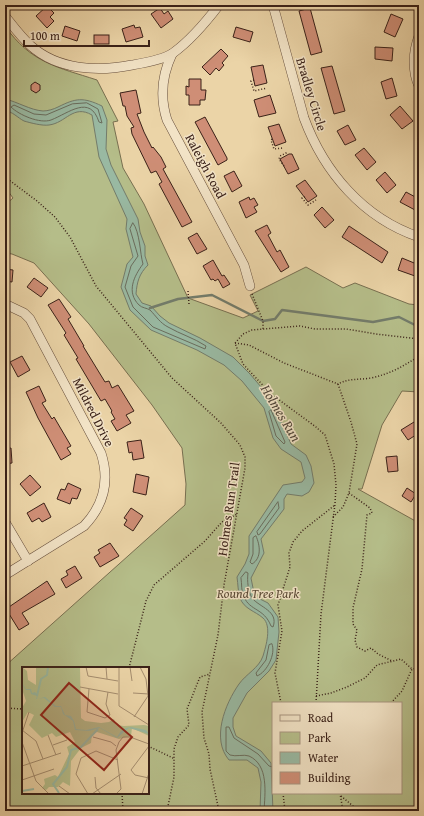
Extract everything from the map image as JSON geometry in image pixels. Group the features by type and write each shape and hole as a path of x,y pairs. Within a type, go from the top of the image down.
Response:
{"street":[{"path":"5,16 31,46 55,61 87,68 119,68 140,64 172,54 206,22 219,5"},
{"name":"Bradley Circle","path":"273,5 304,118 310,134 326,163 336,178 364,206 396,227 419,238"},
{"path":"419,36 414,62 419,86"},
{"name":"Raleigh Road","path":"172,54 165,72 163,86 163,99 167,120 244,265 250,286"},
{"name":"Mildred Drive","path":"5,304 24,313 30,319 101,453 106,474 103,498 92,518 77,531 5,574"},
{"path":"5,522 28,561"}],"path":[{"path":"254,80 251,81 254,91 267,88"},
{"path":"272,139 274,149 283,148"},
{"path":"284,166 279,159 280,156 288,152"},
{"name":"Holmes Run Trail","path":"5,177 37,200 55,217 70,237 96,286 172,378 221,423 240,445 245,457 245,468 210,674 202,712 204,738 209,754 210,769 219,811"},
{"path":"305,197 302,198 308,206 316,200"},
{"path":"250,286 263,321 263,330"},
{"path":"188,291 189,304"},
{"path":"235,343 247,331 300,326 315,329 346,329 419,339"},
{"path":"235,343 249,344 284,363 338,384 346,380 362,379 382,375 399,369 419,356"},
{"path":"235,343 243,364 271,394 316,427 325,436 334,464 336,504 333,517 321,614 316,702"},
{"path":"333,517 343,507 349,493 356,444 351,422 338,384"},
{"path":"349,493 370,508 372,513 367,515 365,522 366,534 363,547 362,569 353,608 353,624 357,630 357,647 365,651 371,648 378,654 392,661"},
{"path":"281,702 275,672 282,631 278,605 290,567 290,553 293,542 302,531 336,504"},
{"path":"129,667 146,601 154,585 205,541 222,522 237,514"},
{"path":"316,696 331,693 365,678 377,664 401,659 412,669"},
{"path":"412,669 419,668"},
{"path":"392,702 402,691 412,669"},
{"path":"167,811 172,792 175,759 174,749 178,737 189,725 187,709 200,677 210,674"},
{"path":"5,708 22,709"},
{"path":"149,746 175,759"},
{"path":"122,794 123,811"},
{"path":"283,794 285,811"},
{"path":"341,796 343,811"},
{"path":"341,796 359,811"}],"green space":[{"name":"Round Tree Park","path":"5,26 25,48 35,56 57,67 97,80 118,121 113,122 123,168 144,204 188,298 243,318 258,311 250,295 306,267 343,288 355,283 409,304 419,305 419,392 402,391 382,425 362,489 358,489 419,523 419,811 5,811 5,666 185,505 186,484 182,448 152,405 89,324 34,263 12,254 5,253 5,205 13,198 5,187"}],"water":[{"path":"5,99 43,111 51,110 75,100 90,101 102,106 107,120 106,149 111,165 138,219 140,232 145,246 145,256 148,265 139,278 136,294 142,303 151,306 169,323 200,338 233,357 273,401 291,444 306,455 311,466 314,483 309,492 302,496 287,494 284,499 284,509 261,539 264,553 251,578 256,597 268,603 278,617 279,632 276,660 269,671 247,693 233,718 233,727 236,736 261,751 271,763 273,811 260,811 261,782 258,768 247,760 229,760 224,752 221,742 221,732 222,722 229,701 239,684 261,660 268,636 266,622 263,618 244,605 239,593 237,577 249,554 249,536 283,485 302,482 305,478 301,462 281,449 273,438 264,408 242,381 224,365 197,350 151,330 130,310 121,287 127,264 133,257 126,229 127,219 99,157 92,115 85,112 75,113 55,124 46,125 24,121 13,113 5,111"}],"building":[{"path":"47,6 54,13 50,17 54,21 47,28 36,16"},
{"path":"160,8 164,14 168,11 173,19 161,28 151,14"},
{"path":"310,8 322,52 311,55 299,11"},
{"path":"391,14 403,19 395,37 384,32"},
{"path":"134,25 135,28 140,27 143,37 126,42 122,29"},
{"path":"65,26 80,31 77,41 62,36"},
{"path":"236,27 253,32 250,42 233,37"},
{"path":"94,35 109,35 109,44 94,44"},
{"path":"375,47 393,48 392,61 375,59"},
{"path":"221,49 228,56 222,63 224,65 219,71 216,68 210,75 202,67"},
{"path":"263,65 267,83 255,86 251,67"},
{"path":"332,66 345,111 334,114 321,68"},
{"path":"392,78 397,96 386,99 381,82"},
{"path":"189,79 201,79 201,90 206,90 205,100 200,100 200,105 189,105 189,95 186,95 186,86 189,87"},
{"path":"35,82 40,85 40,90 36,93 31,90 31,85"},
{"path":"136,90 141,113 137,114 144,132 152,148 153,147 161,157 166,167 163,169 192,222 182,227 159,184 162,182 156,171 151,173 132,134 131,128 134,127 127,116 120,93"},
{"path":"270,95 276,113 259,117 254,100"},
{"path":"400,106 413,121 402,129 390,115"},
{"path":"205,117 227,158 227,160 218,165 195,122"},
{"path":"279,124 286,142 275,146 268,127"},
{"path":"348,125 356,140 345,145 337,131"},
{"path":"364,148 376,162 367,170 355,155"},
{"path":"292,154 299,169 288,174 280,159"},
{"path":"234,171 242,186 232,192 224,176"},
{"path":"385,172 396,185 387,193 376,180"},
{"path":"305,180 317,196 308,202 296,186"},
{"path":"406,192 419,199 415,210 400,202"},
{"path":"249,197 250,200 254,198 258,205 254,207 257,212 246,218 239,202"},
{"path":"322,207 334,220 325,228 314,215"},
{"path":"267,225 271,233 268,235 277,252 280,250 289,267 281,272 255,231"},
{"path":"349,226 388,252 382,263 342,237"},
{"path":"197,233 207,249 197,254 188,238"},
{"path":"402,258 419,265 415,276 398,270"},
{"path":"213,260 222,276 224,275 230,284 223,288 218,279 215,281 213,279 211,280 203,266"},
{"path":"5,269 13,270 12,282 5,281"},
{"path":"34,278 48,288 41,297 27,287"},
{"path":"59,299 71,317 68,319 105,382 109,381 112,388 118,385 134,411 126,415 131,423 117,431 111,421 115,419 111,412 112,411 105,399 101,401 76,359 78,358 64,335 66,333 48,305"},
{"path":"22,356 30,370 18,377 10,362"},
{"path":"39,386 46,401 42,403 52,419 54,417 71,446 67,448 71,454 61,460 38,418 26,392"},
{"path":"414,422 419,433 408,440 401,430"},
{"path":"141,440 144,458 133,460 132,452 129,453 127,442"},
{"path":"11,448 12,463 5,464 5,449"},
{"path":"397,456 398,471 388,472 386,457"},
{"path":"136,474 149,477 146,495 133,492"},
{"path":"30,475 41,487 30,496 20,484"},
{"path":"68,483 81,489 77,499 72,498 70,504 57,499 61,489 65,490"},
{"path":"407,488 416,494 411,502 402,496"},
{"path":"44,503 51,517 42,522 39,518 32,522 27,513"},
{"path":"131,508 143,516 133,531 124,525 127,520 124,518"},
{"path":"110,543 119,556 100,567 94,557 100,553 98,550"},
{"path":"75,566 82,578 66,588 61,579 68,575 66,571"},
{"path":"47,581 55,594 22,613 29,624 19,630 6,609"}],"waterway":[{"path":"150,308 178,299 212,295 263,321 275,319 282,310 373,322 399,317 419,327"}],"water label":[{"name":"Holmes Run","path":"281,413"}]}
